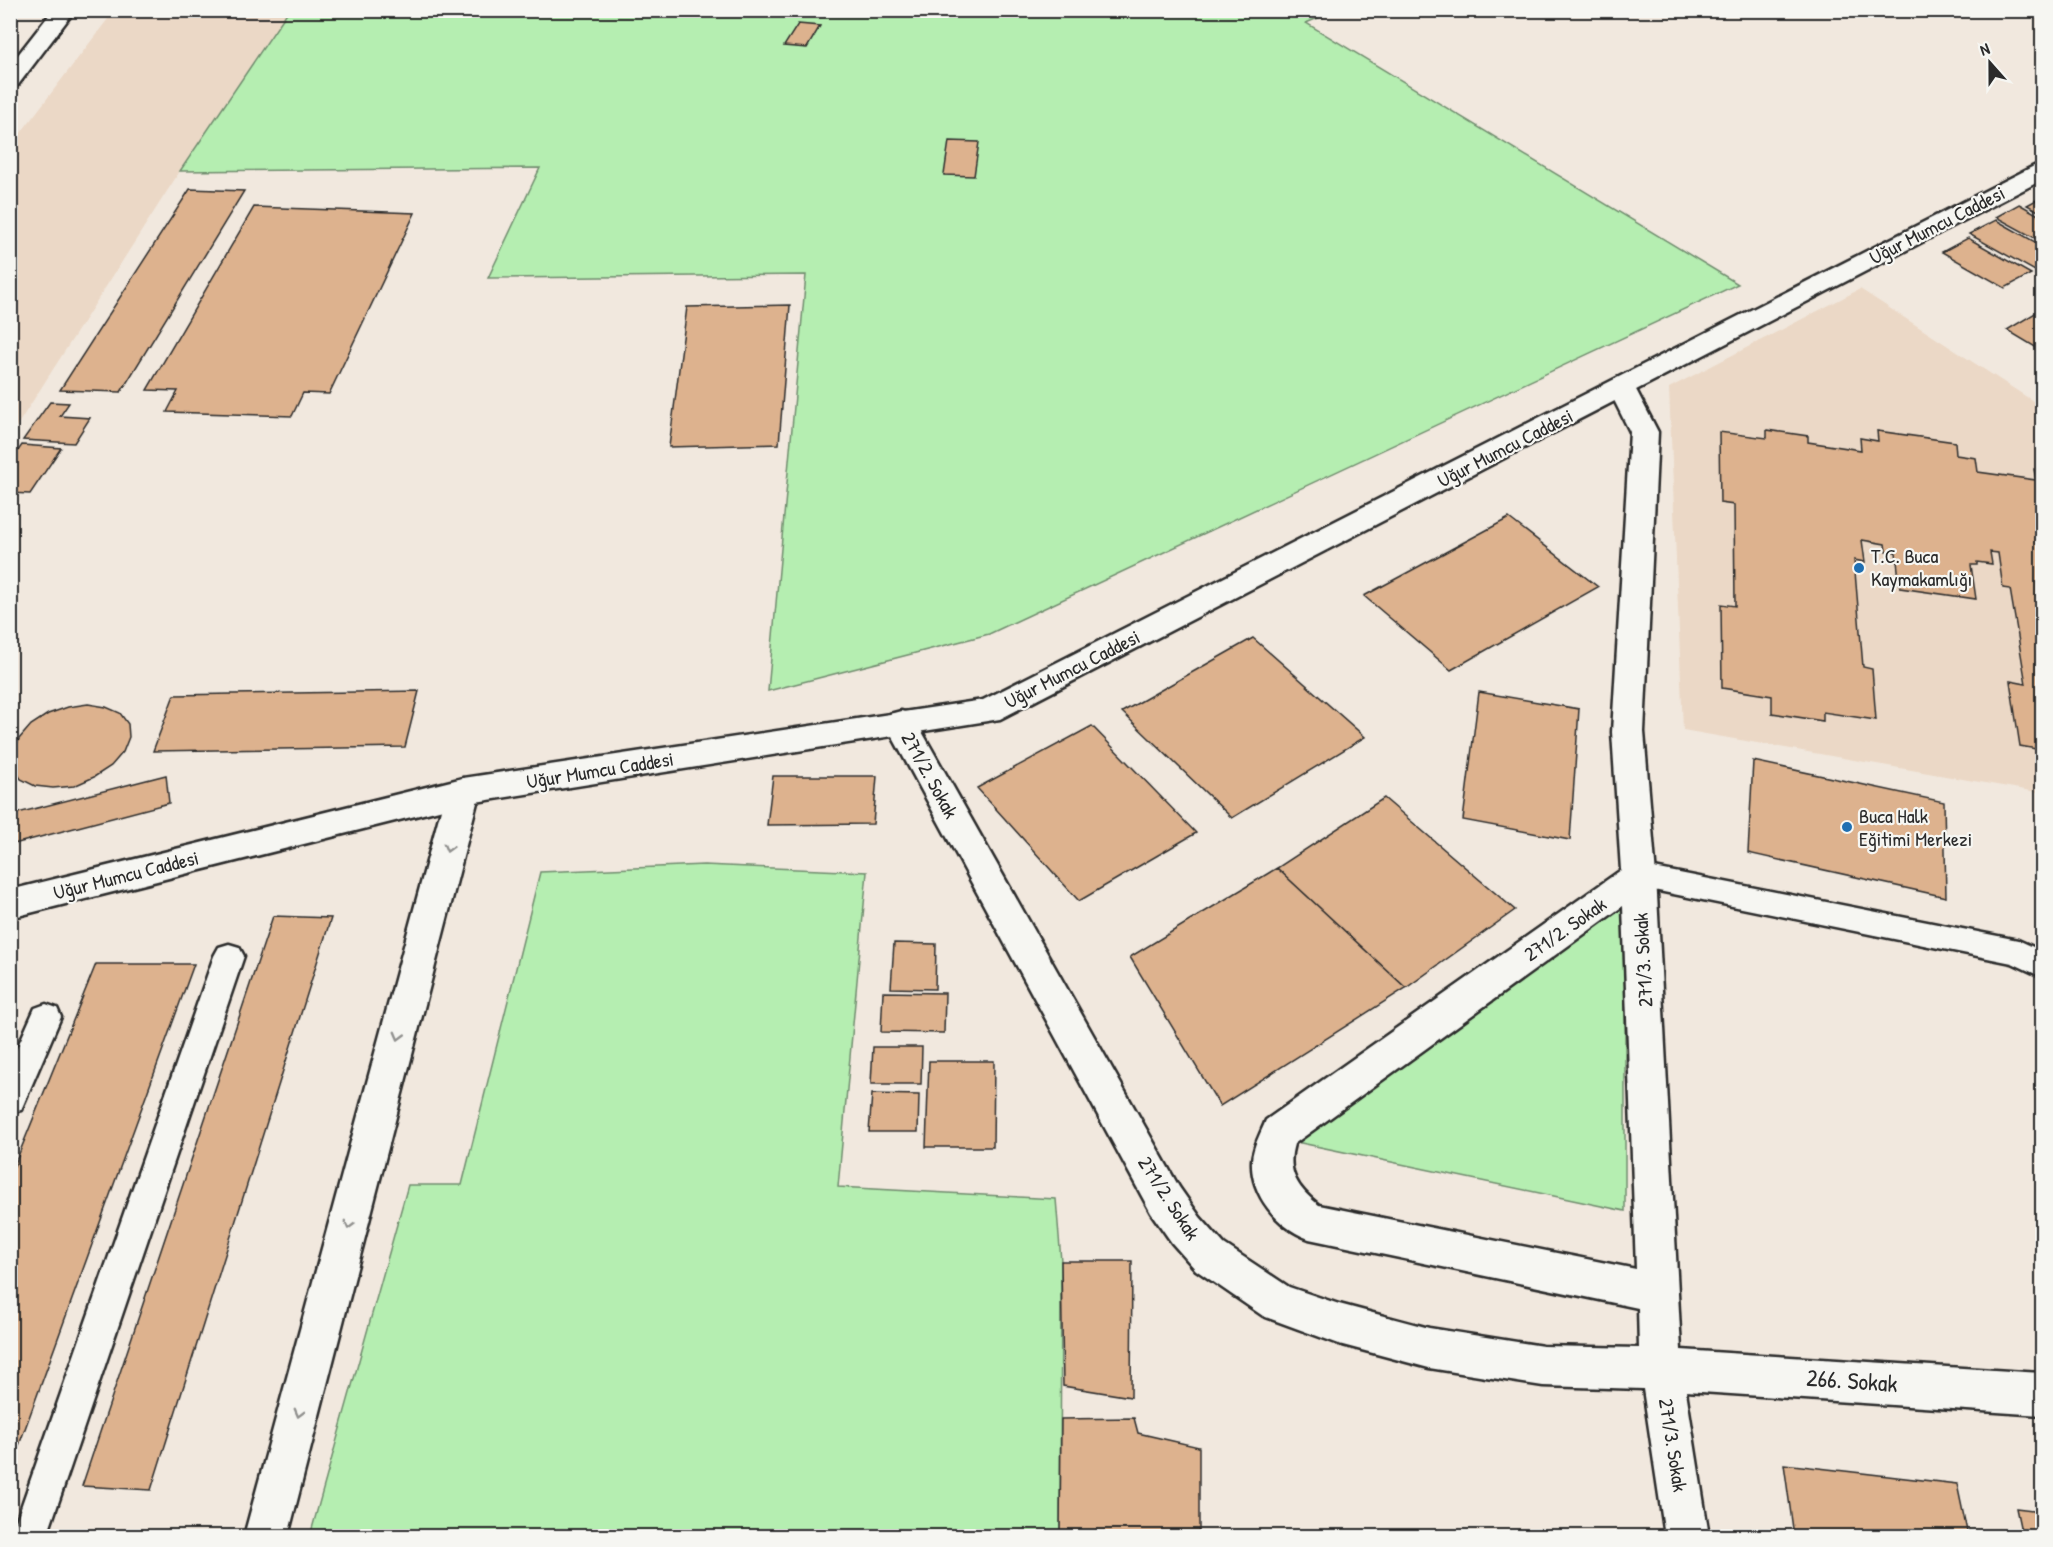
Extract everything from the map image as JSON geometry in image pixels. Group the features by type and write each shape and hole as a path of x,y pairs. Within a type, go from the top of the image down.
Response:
{"street":[{"path":"10,80 65,10"},
{"name":"Uğur Mumcu Caddesi","path":"10,904 464,791 989,711 2043,171"},
{"name":"271/3. Sokak","path":"1622,388 1644,432 1628,732 1639,876 1661,1368 1687,1536"},
{"name":"271/2. Sokak","path":"902,723 1165,1200 1186,1230 1210,1257 1277,1302 1339,1324 1429,1348 1543,1366 1661,1368"},
{"path":"266,1536 464,791"},
{"name":"271/2. Sokak","path":"1639,876 1280,1132 1273,1146 1270,1162 1281,1196 1309,1221 1658,1293"},
{"name":"266. Sokak","path":"1661,1368 2043,1394"}],"lane":[{"path":"1639,876 2018,952 2043,965"},
{"path":"29,1536 229,956"},
{"path":"10,1100 46,1017"}],"shaded area":[{"path":"114,11 288,11 180,171 11,435 10,147"},
{"name":"T.C. Buca Kaymakamlığı","path":"1860,289 2042,407 2042,793 1683,730 1669,388"}],"green space":[{"path":"288,11 1335,11 1306,23 1738,284 989,634 768,691 806,275 488,278 540,168 180,171"},
{"path":"704,865 867,872 838,1187 1056,1199 1061,1261 1060,1536 310,1536 408,1185 462,1185 540,872"},
{"path":"1625,903 1625,1211 1287,1140"}],"building":[{"path":"798,24 820,26 807,48 784,46"},
{"path":"949,141 979,142 974,176 944,175"},
{"path":"190,189 244,191 121,392 60,390"},
{"path":"2042,197 2042,213 2027,205"},
{"path":"2019,204 2042,217 2042,242 1996,217"},
{"path":"254,207 415,213 329,394 303,393 292,416 167,412 178,391 147,390"},
{"path":"1996,220 2042,246 2042,267 2035,271 1969,234"},
{"path":"1968,238 2031,274 2005,288 1942,252"},
{"path":"790,305 779,444 669,447 687,307"},
{"path":"2042,309 2042,351 2007,330"},
{"path":"50,402 69,403 60,416 90,418 74,443 23,440"},
{"name":"T.C. Buca Kaymakamlığı","path":"1767,430 1808,436 1808,442 1861,450 1860,438 1878,441 1877,431 1955,442 1956,455 1976,458 1978,472 2036,480 2034,469 2042,470 2042,750 2020,746 2010,681 2026,684 2010,589 2003,588 1998,553 1990,552 1992,564 1977,562 1977,565 1971,565 1976,599 1900,588 1896,552 1886,551 1885,544 1862,540 1865,562 1854,560 1863,667 1872,669 1876,720 1823,712 1823,721 1772,713 1772,696 1722,688 1721,604 1735,606 1734,505 1720,503 1719,432 1767,438"},
{"path":"22,445 61,448 30,494 10,493 10,462"},
{"path":"1509,518 1598,587 1451,670 1364,596"},
{"path":"1253,638 1365,737 1232,818 1122,712"},
{"path":"419,691 405,747 153,751 174,695"},
{"path":"1479,692 1579,709 1570,840 1463,820"},
{"path":"88,704 106,707 120,713 128,724 129,737 123,752 111,766 74,786 53,788 35,786 21,779 13,767 13,754 19,739 31,725 48,714 68,707"},
{"path":"1092,726 1196,833 1079,901 977,788"},
{"name":"Buca Halk Eğitimi Merkezi","path":"1753,761 1944,802 1946,897 1748,853"},
{"path":"166,775 169,803 10,845 10,815"},
{"path":"773,776 877,776 873,824 767,825"},
{"path":"1384,798 1515,910 1406,988 1277,868"},
{"path":"1277,868 1406,988 1220,1106 1130,957"},
{"path":"273,916 331,918 151,1490 82,1486"},
{"path":"894,943 936,944 935,989 891,988"},
{"path":"96,964 194,964 10,1470 10,1176"},
{"path":"883,992 945,993 944,1033 881,1032"},
{"path":"873,1047 922,1047 921,1084 871,1084"},
{"path":"929,1061 994,1061 993,1147 926,1147"},
{"path":"872,1094 919,1095 918,1132 869,1132"},
{"path":"1061,1261 1132,1261 1131,1397 1063,1386"},
{"path":"1134,1418 1138,1433 1199,1447 1199,1536 1060,1536 1061,1419"},
{"path":"1784,1464 1957,1484 1968,1536 1794,1536"},
{"path":"2016,1508 2042,1511 2042,1536 2022,1536"}],"place":[{"name":"T.C. Buca Kaymakamlığı","path":"1859,568"},
{"name":"Buca Halk Eğitimi Merkezi","path":"1847,827"}]}
